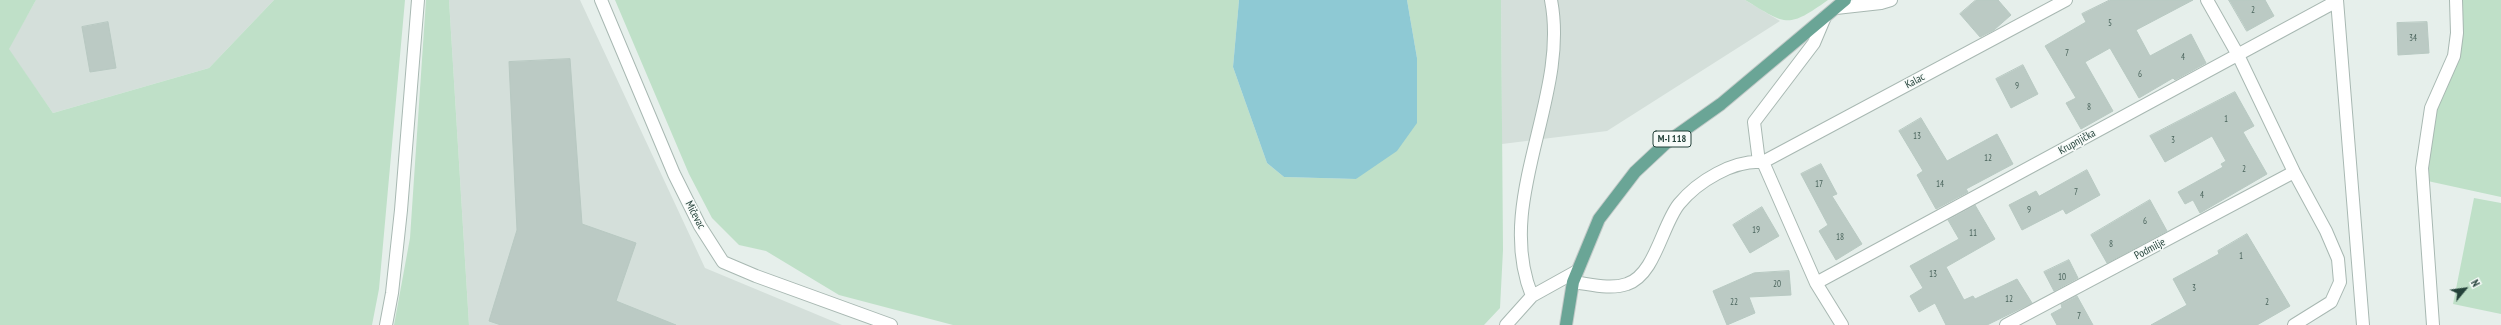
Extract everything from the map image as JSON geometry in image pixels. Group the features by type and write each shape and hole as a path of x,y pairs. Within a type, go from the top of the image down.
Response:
{"main road":[{"name":"M-I 118","path":"1566,325 1575,276 1599,218 1635,172 1666,143 1721,104 1841,4"}],"street":[{"path":"386,325 392,293 401,210 418,0"},
{"name":"Mičevac","path":"601,0 674,174 700,226 723,262 756,276 891,325"},
{"path":"1532,296 1525,279 1520,246 1523,210 1554,51 1555,18 1551,0"},
{"path":"1841,4 1881,4 1892,0"},
{"name":"Kalac","path":"1761,162 2066,0"},
{"path":"2207,0 2238,55 2294,172 2326,231 2338,259 2340,282 2331,302 2294,325"},
{"path":"2337,0 2363,325"},
{"name":"Krupnjička","path":"1816,283 2337,0"},
{"path":"2433,325 2422,168 2432,108 2454,56 2457,33 2456,0"},
{"path":"1826,17 1814,43 1754,122 1761,162 1816,283 1842,325"},
{"path":"1506,325 1532,296 1575,276 1614,287 1628,284 1647,267 1679,204 1702,184 1728,168 1745,162 1761,162"},
{"name":"Podmilje","path":"2006,325 2294,172"}],"shaded area":[{"path":"36,0 274,0 209,68 53,113 8,49"},
{"path":"449,0 580,0 705,268 842,325 469,325"},
{"path":"1501,0 1745,0 1780,21 1607,131 1502,144"}],"green space":[{"path":"0,0 36,0 9,49 53,113 209,68 274,0 405,0 379,289 372,325 0,325"},
{"path":"426,0 449,0 469,325 394,325 410,238"},
{"path":"615,0 1239,0 1233,67 1267,163 1284,177 1356,179 1417,58 1407,0 1501,0 1503,250 1500,308 1484,325 953,325 839,295 766,251 739,245 712,218 689,174"},
{"path":"1745,0 1828,0 1804,16 1787,20 1779,19 1770,15"},
{"path":"2456,0 2501,0 2501,197 2423,180 2431,108 2454,55"},
{"path":"2474,198 2501,203 2501,314 2453,304"}],"water":[{"path":"1239,0 1407,0 1417,58 1417,123 1397,151 1356,179 1284,177 1267,163 1233,67"}],"building":[{"path":"1976,0 1998,0 2011,15 1994,30 1980,37 1960,14"},
{"path":"2110,0 2193,0 2136,30 2150,56 2191,34 2206,63 2175,80 2173,78 2139,98 2110,48 2085,62 2113,111 2081,129 2066,103 2076,98 2045,46 2086,22 2082,14"},
{"path":"2229,0 2265,0 2274,16 2247,31"},
{"path":"108,22 116,68 90,72 82,27"},
{"path":"2427,22 2429,53 2398,55 2397,23"},
{"path":"570,59 582,224 636,243 616,301 676,325 501,325 489,321 517,230 509,62"},
{"path":"2023,65 2038,94 2011,108 1996,79"},
{"path":"2235,92 2254,126 2243,132 2267,174 2200,213 2193,200 2185,204 2178,192 2223,167 2221,164 2226,161 2212,136 2165,162 2150,136"},
{"path":"1921,118 1947,161 1997,134 2013,164 1966,189 1968,192 1936,209 1917,175 1923,171 1899,131"},
{"path":"1821,164 1837,194 1832,196 1862,244 1836,260 1819,231 1828,225 1801,174"},
{"path":"2087,170 2100,195 2066,214 2063,209 2022,230 2009,205 2036,191 2039,196"},
{"path":"2150,200 2167,231 2107,263 2091,235"},
{"path":"1975,205 1995,239 1946,267 1964,300 1973,296 1975,299 2017,279 2032,303 1987,325 1946,325 1935,303 1919,312 1910,296 1923,288 1910,266 1959,239 1948,220"},
{"path":"1762,207 1779,236 1750,253 1733,225"},
{"path":"2247,234 2290,306 2257,325 2151,325 2187,305 2173,279 2219,254 2218,251"},
{"path":"2069,260 2078,278 2054,291 2044,272"},
{"path":"1789,271 1791,295 1749,297 1755,313 1727,325 1713,291 1754,273"},
{"path":"2077,296 2093,325 2057,325 2051,314 2062,308 2061,304"}]}
